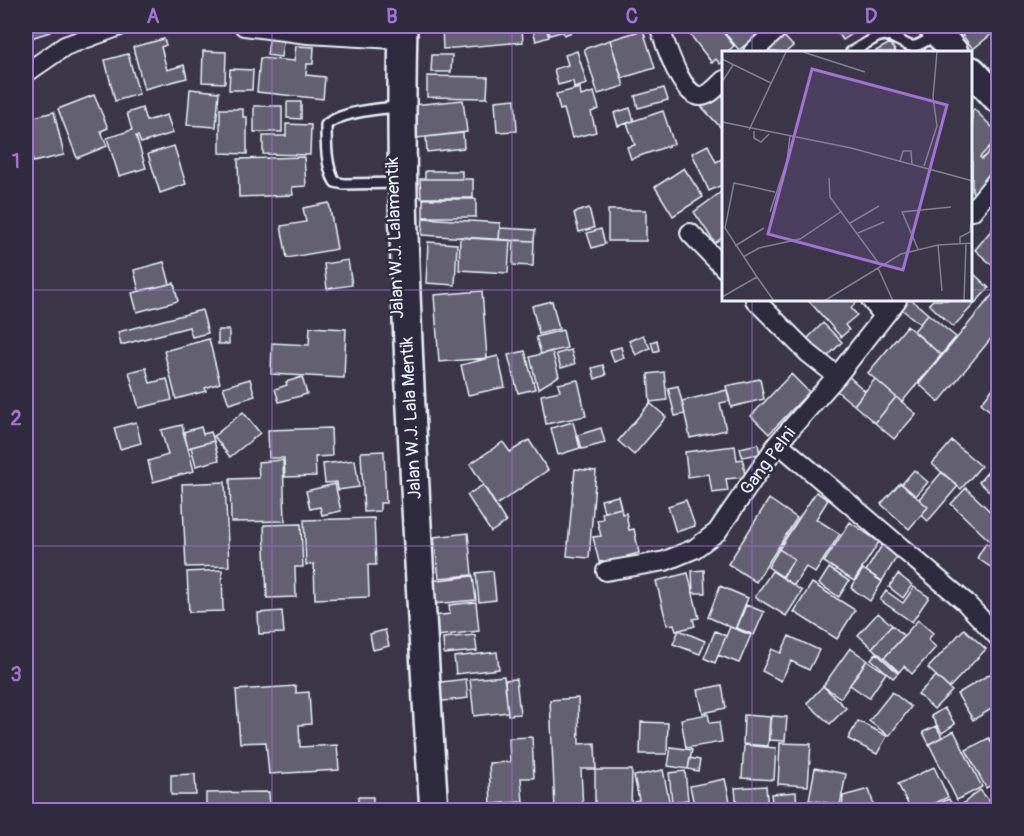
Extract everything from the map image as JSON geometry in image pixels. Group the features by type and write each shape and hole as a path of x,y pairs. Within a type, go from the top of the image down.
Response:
{"main road":[{"name":"Jalan W.J. Lala Mentik","path":"397,30 397,183 434,810"},
{"path":"973,72 999,99"},
{"name":"Jalan W.J. Lalamentik","path":"397,183 402,485 419,810"}],"street":[{"path":"26,74 65,46 120,26"},
{"path":"244,26 308,33 397,30"},
{"path":"659,26 681,80 693,94 702,96 711,92 722,82"},
{"path":"754,51 781,26"},
{"path":"973,210 999,179"},
{"path":"690,233 722,266"},
{"path":"757,302 808,353 837,376"},
{"path":"873,302 884,316"},
{"name":"Gang Pelni","path":"606,572 665,561 694,549 717,532 778,443 837,376 895,302"},
{"path":"778,443 964,601 999,637"}],"lane":[{"path":"853,51 885,35 909,48 916,48 941,37"},
{"path":"396,107 359,112 332,120 326,125 326,133 330,173 335,182 344,184 397,183"}],"building":[{"path":"26,26 48,26 50,32 31,38"},
{"path":"509,26 509,30 522,29 523,42 443,49 442,27"},
{"path":"532,26 545,26 549,37 536,41"},
{"path":"547,26 559,26 561,32 550,35"},
{"path":"561,26 570,26 572,32 564,35"},
{"path":"688,26 718,26 734,46 728,51 722,51 722,62 720,64 716,59 712,63 685,28"},
{"path":"719,26 748,26 757,36 739,50"},
{"path":"833,26 860,26 861,28 843,40"},
{"path":"955,26 996,26 998,29 973,49"},
{"path":"643,30 655,68 622,78 610,40"},
{"path":"780,32 793,46 787,51 758,51"},
{"path":"270,34 284,36 281,57 267,55"},
{"path":"164,39 166,45 161,47 167,70 184,65 187,78 144,89 133,47"},
{"path":"610,40 624,86 598,94 584,49"},
{"path":"890,43 895,51 876,51"},
{"path":"296,46 314,47 313,64 307,64 306,75 325,77 323,99 257,92 260,58 294,61"},
{"path":"203,51 226,52 225,83 202,82"},
{"path":"577,51 587,84 574,88 573,81 558,85 554,69 568,65 565,55"},
{"path":"128,54 139,94 115,101 105,60"},
{"path":"432,55 452,55 451,72 431,72"},
{"path":"230,69 253,70 252,90 229,90"},
{"path":"427,76 488,77 487,98 427,97"},
{"path":"722,85 722,129 700,105"},
{"path":"580,88 581,96 594,92 599,109 591,112 596,132 572,138 564,109 560,110 556,94"},
{"path":"664,88 668,100 638,108 635,96"},
{"path":"190,89 219,92 216,127 187,125"},
{"path":"94,95 108,128 101,131 107,146 77,158 58,109"},
{"path":"515,99 517,131 497,132 495,101"},
{"path":"463,100 467,132 417,138 413,105"},
{"path":"287,102 301,102 301,119 287,118"},
{"path":"254,106 282,106 282,132 254,132"},
{"path":"142,108 146,121 167,115 173,133 141,143 136,136 146,168 119,176 107,138 132,130 127,113"},
{"path":"630,108 634,121 618,126 614,113"},
{"path":"220,109 243,109 243,117 247,117 247,154 220,153"},
{"path":"974,109 998,133 998,138 980,157 982,159 997,144 998,172 975,195 973,192"},
{"path":"663,111 674,144 631,159 627,147 635,145 627,123"},
{"path":"54,112 64,155 33,162 26,131 26,119"},
{"path":"286,124 311,125 310,155 263,154 263,136 286,136"},
{"path":"463,133 464,148 427,152 426,137"},
{"path":"708,145 716,162 722,159 722,185 709,191 692,153"},
{"path":"174,146 186,184 160,193 148,154"},
{"path":"304,157 306,186 292,187 293,195 239,197 238,159"},
{"path":"684,168 703,197 673,216 655,187"},
{"path":"425,171 462,171 462,179 425,179"},
{"path":"420,179 473,179 473,198 421,198"},
{"path":"722,191 722,238 715,243 694,212"},
{"path":"423,199 476,199 476,217 423,217"},
{"path":"329,203 337,249 287,258 281,226 306,222 303,208"},
{"path":"589,208 594,228 579,232 574,213"},
{"path":"608,210 646,210 646,241 608,241"},
{"path":"423,218 500,223 499,240 422,235"},
{"path":"998,222 998,270 975,250"},
{"path":"500,228 535,230 534,241 499,240"},
{"path":"601,229 605,244 592,248 587,233"},
{"path":"460,237 510,240 508,273 459,270"},
{"path":"514,240 534,241 533,266 513,265"},
{"path":"428,242 457,244 455,285 426,283"},
{"path":"348,260 352,285 327,289 324,264"},
{"path":"164,262 170,284 139,291 134,270"},
{"path":"973,273 989,288 953,327 929,304 931,302 973,302"},
{"path":"174,283 178,301 137,312 132,293"},
{"path":"998,288 998,330 939,402 919,384"},
{"path":"482,291 487,358 439,362 434,295"},
{"path":"552,301 559,329 539,334 532,306"},
{"path":"810,302 857,302 851,308 857,315 845,325 849,330 841,337"},
{"path":"905,302 914,302 928,314 920,324 900,308"},
{"path":"202,310 208,333 192,337 189,327 121,345 118,332"},
{"path":"928,314 956,337 941,355 914,331"},
{"path":"823,323 842,342 824,360 805,341"},
{"path":"907,326 941,355 902,402 868,373"},
{"path":"310,327 346,329 344,378 271,374 272,343 309,345"},
{"path":"218,330 229,330 229,344 218,344"},
{"path":"563,330 567,348 541,354 536,337"},
{"path":"643,335 650,348 636,355 629,341"},
{"path":"209,339 220,383 205,388 206,391 176,399 164,351"},
{"path":"657,340 659,350 654,352 651,342"},
{"path":"621,347 624,358 614,362 610,350"},
{"path":"571,350 575,364 561,368 556,354"},
{"path":"525,351 535,389 518,393 508,355"},
{"path":"552,351 559,376 538,389 530,357"},
{"path":"498,356 505,387 468,395 461,365"},
{"path":"603,365 606,375 595,379 592,368"},
{"path":"146,368 150,383 167,379 172,400 139,408 129,372"},
{"path":"664,372 667,400 650,402 648,374"},
{"path":"845,373 865,391 854,405 833,388"},
{"path":"791,374 809,392 769,434 751,416"},
{"path":"302,377 307,394 279,402 275,389 287,385 286,382"},
{"path":"250,379 255,396 229,404 223,387"},
{"path":"760,379 764,399 731,407 726,386"},
{"path":"875,379 896,397 875,423 854,405"},
{"path":"578,380 586,416 546,424 541,395 560,391 558,384"},
{"path":"998,382 998,418 981,403"},
{"path":"678,386 685,414 675,416 668,388"},
{"path":"727,390 730,401 720,403 726,430 690,438 682,401"},
{"path":"896,397 916,414 894,439 875,423"},
{"path":"650,403 666,417 634,455 618,441"},
{"path":"243,412 260,433 230,457 214,436"},
{"path":"136,422 141,443 120,449 114,428"},
{"path":"573,422 580,448 558,455 551,428"},
{"path":"182,425 194,471 153,482 148,461 168,455 161,430"},
{"path":"201,427 203,434 211,432 214,441 188,448 183,432"},
{"path":"331,428 332,456 315,457 316,476 285,477 284,458 269,458 268,430"},
{"path":"601,428 605,443 582,449 578,435"},
{"path":"529,440 548,470 496,505 470,464 503,442 510,452"},
{"path":"214,441 219,460 196,466 191,447"},
{"path":"952,441 981,466 961,489 932,464"},
{"path":"758,444 760,454 742,457 740,448"},
{"path":"735,446 737,460 743,459 745,477 726,479 728,491 712,493 709,474 688,477 685,452"},
{"path":"384,451 386,503 380,503 380,511 364,512 361,452"},
{"path":"283,460 285,521 231,522 230,479 259,478 258,462"},
{"path":"355,460 359,487 338,490 337,482 325,483 323,464"},
{"path":"998,460 998,499 979,482"},
{"path":"575,469 596,471 589,558 567,556"},
{"path":"914,470 928,482 916,496 902,484"},
{"path":"942,472 958,486 928,521 921,515 928,507 919,499"},
{"path":"225,482 229,566 186,567 182,484"},
{"path":"900,483 928,507 909,529 881,504"},
{"path":"335,484 341,511 322,515 320,507 310,509 306,491"},
{"path":"483,485 506,522 491,532 467,495"},
{"path":"966,488 998,519 998,536 992,543 951,504"},
{"path":"816,492 828,500 816,519 840,534 815,573 806,567 794,585 782,577 794,559 779,549"},
{"path":"618,496 621,508 604,512 601,500"},
{"path":"769,499 797,518 756,582 728,564"},
{"path":"686,500 695,526 676,532 668,506"},
{"path":"621,508 622,514 626,513 629,530 634,529 639,553 627,556 629,565 607,569 605,561 599,562 593,537 601,536 597,520 603,519 602,513"},
{"path":"374,518 376,565 368,565 369,597 315,599 314,564 306,565 304,520"},
{"path":"850,522 879,542 854,581 824,562"},
{"path":"301,524 303,567 295,567 296,597 267,598 264,525"},
{"path":"468,533 472,575 439,578 434,537"},
{"path":"986,543 998,551 998,558 992,568 977,558"},
{"path":"882,545 898,555 882,581 866,571"},
{"path":"779,549 794,559 783,577 768,567"},
{"path":"829,568 849,581 839,597 819,584"},
{"path":"863,569 882,582 870,601 851,588"},
{"path":"222,570 223,611 189,612 187,572"},
{"path":"704,570 705,593 693,593 692,571"},
{"path":"493,571 496,600 479,602 476,573"},
{"path":"772,571 802,591 786,616 755,597"},
{"path":"688,573 699,618 693,619 695,626 676,631 674,624 667,625 656,581"},
{"path":"898,574 912,585 903,598 889,587"},
{"path":"473,576 476,600 433,604 430,581"},
{"path":"812,583 855,610 837,639 794,612"},
{"path":"720,586 748,598 735,629 708,617"},
{"path":"914,587 929,597 912,622 880,600 886,591 903,603"},
{"path":"476,602 479,631 437,636 434,616 450,614 449,605"},
{"path":"746,605 764,612 754,635 737,628"},
{"path":"282,611 284,633 259,634 258,613"},
{"path":"878,613 892,625 872,648 858,635"},
{"path":"918,620 933,633 928,640 936,647 912,674 904,666 899,672 884,658"},
{"path":"892,625 904,636 884,658 872,648"},
{"path":"730,627 751,635 739,663 718,655"},
{"path":"964,629 986,649 949,688 928,668"},
{"path":"385,630 389,646 373,650 370,634"},
{"path":"679,630 705,641 700,654 673,644"},
{"path":"715,631 726,636 715,663 704,658"},
{"path":"475,635 477,651 444,654 443,638"},
{"path":"789,636 819,650 809,670 791,661 781,681 762,671 772,649 781,653"},
{"path":"850,648 867,660 841,698 823,686"},
{"path":"497,652 499,669 456,674 454,657"},
{"path":"876,653 898,673 893,678 871,659"},
{"path":"867,660 886,673 869,698 850,685"},
{"path":"998,669 998,705 973,720 957,694"},
{"path":"504,676 508,712 474,716 470,679"},
{"path":"936,676 952,691 934,709 918,694"},
{"path":"466,679 468,698 435,702 433,683"},
{"path":"516,679 520,714 508,715 505,680"},
{"path":"722,685 726,708 703,713 698,690"},
{"path":"296,686 296,693 309,692 311,724 299,725 300,747 337,745 339,770 269,774 266,742 240,743 236,690"},
{"path":"823,686 846,708 830,724 807,703"},
{"path":"892,692 911,707 889,736 869,721"},
{"path":"578,698 579,744 595,743 596,769 581,769 583,810 555,810 550,700"},
{"path":"944,708 955,724 942,733 931,716"},
{"path":"708,714 710,723 719,722 722,742 686,748 681,719"},
{"path":"744,715 770,717 768,746 743,744"},
{"path":"772,716 787,717 785,741 770,740"},
{"path":"858,721 887,736 877,754 848,739"},
{"path":"641,722 668,723 667,754 640,754"},
{"path":"936,726 942,737 929,744 923,732"},
{"path":"954,731 982,787 957,800 929,744"},
{"path":"532,737 534,778 521,778 523,802 491,804 489,763 510,762 509,738"},
{"path":"989,738 998,755 998,781 986,788 966,750"},
{"path":"780,743 811,744 808,786 778,784"},
{"path":"744,745 776,748 774,780 742,778"},
{"path":"671,747 692,750 688,769 668,766"},
{"path":"690,758 700,760 698,771 688,769"},
{"path":"934,767 948,797 921,810 911,810 898,784"},
{"path":"815,768 846,774 840,805 809,800"},
{"path":"595,770 632,770 631,810 595,810"},
{"path":"663,770 671,810 636,810 634,801 639,800 634,776"},
{"path":"685,771 688,800 672,802 669,773"},
{"path":"195,774 196,795 171,795 171,775"},
{"path":"725,779 732,810 695,810 690,786"},
{"path":"766,786 768,810 737,810 735,788"},
{"path":"998,786 998,802 991,791"},
{"path":"869,789 875,810 842,810 843,796"},
{"path":"980,790 997,810 955,810"},
{"path":"269,792 270,809 206,809 206,793"},
{"path":"796,792 797,810 773,810 771,794"},
{"path":"358,797 373,797 373,810 358,810"},
{"path":"949,799 955,810 924,810"},
{"path":"691,802 693,810 671,810 670,806"},
{"path":"530,804 530,810 490,810 490,806"}]}
